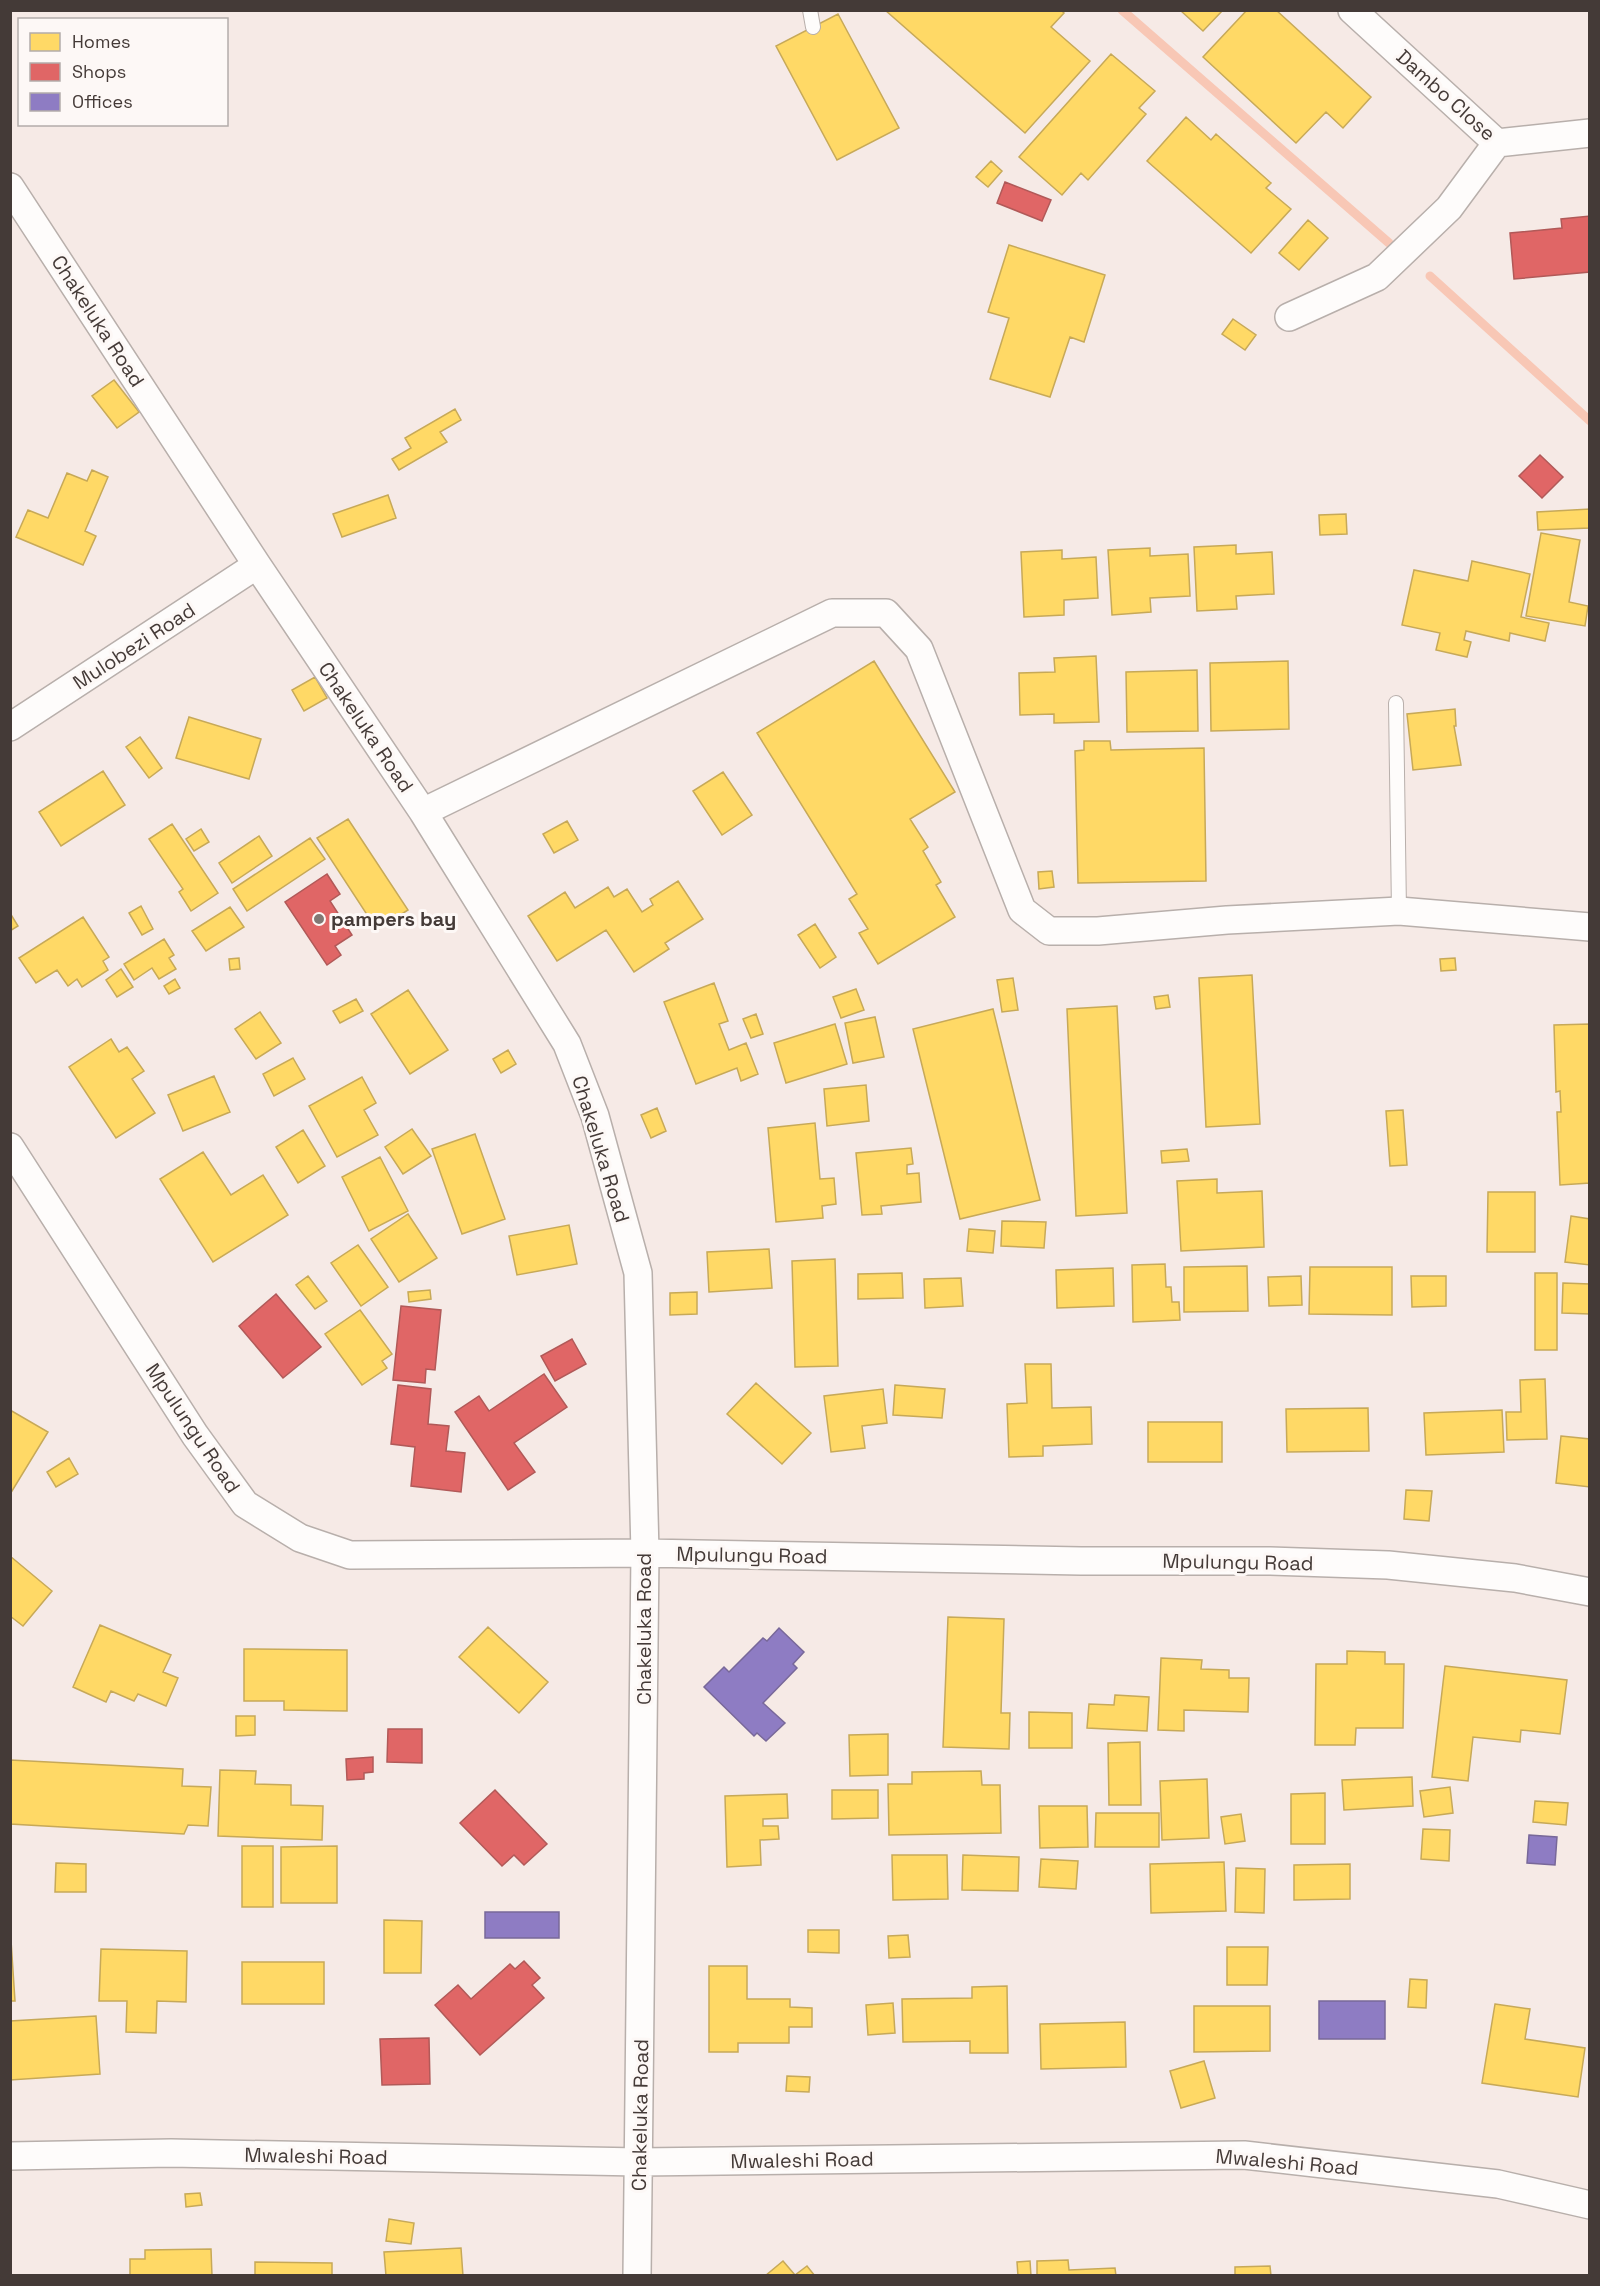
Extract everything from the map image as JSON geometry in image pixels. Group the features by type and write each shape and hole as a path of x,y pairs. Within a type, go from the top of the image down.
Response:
{"street":[{"name":"Dambo Close","path":"1352,10 1497,143 1590,133"},
{"path":"1289,317 1377,277 1449,208 1497,143"},
{"name":"Chakeluka Road","path":"10,188 257,565 423,812 567,1044 595,1116 638,1274 645,1552 637,2276"},
{"name":"Mulobezi Road","path":"10,727 257,565"},
{"path":"423,812 832,613 886,613 919,649 1022,910 1049,930 1098,931 1227,920 1399,910 1590,927"},
{"name":"Mpulungu Road","path":"10,1147 195,1435 245,1504 300,1538 350,1555 645,1552 1388,1565 1515,1578 1590,1592"},
{"name":"Mwaleshi Road","path":"10,2156 171,2153 639,2162 1244,2155 1498,2184 1590,2205"}],"lane":[{"path":"810,10 813,27"},
{"path":"1396,703 1399,910"}],"building: Homes":[{"path":"885,10 1061,10 1064,13 1051,27 1090,61 1025,133"},
{"path":"1180,10 1223,10 1203,31"},
{"path":"1247,10 1276,10 1371,97 1343,128 1326,112 1296,143 1203,57"},
{"path":"838,14 899,128 837,160 776,46"},
{"path":"1111,54 1155,91 1139,108 1146,114 1088,180 1081,173 1062,195 1019,157"},
{"path":"1186,117 1211,140 1216,134 1271,183 1266,188 1291,209 1251,253 1147,161"},
{"path":"991,161 1002,171 988,187 976,177"},
{"path":"1308,220 1328,238 1299,270 1279,253"},
{"path":"1009,245 1105,275 1084,342 1070,337 1050,397 990,379 1009,318 988,312"},
{"path":"1233,319 1256,335 1245,350 1222,334"},
{"path":"114,380 139,412 117,428 92,396"},
{"path":"455,409 461,420 440,432 447,442 399,470 392,459 411,448 405,438"},
{"path":"92,470 108,477 85,531 96,536 83,565 16,537 28,510 48,518 67,473 87,481"},
{"path":"388,495 396,518 342,537 333,514"},
{"path":"1590,509 1590,528 1538,530 1537,512"},
{"path":"1346,514 1347,534 1320,535 1319,515"},
{"path":"1541,533 1580,540 1569,602 1588,606 1585,626 1526,616"},
{"path":"1236,545 1236,554 1272,552 1274,594 1236,596 1237,609 1197,611 1194,547"},
{"path":"1150,548 1150,556 1188,554 1190,596 1150,598 1151,612 1112,615 1108,550"},
{"path":"1062,550 1062,559 1096,557 1098,598 1064,600 1064,615 1024,617 1021,552"},
{"path":"1472,561 1530,574 1521,617 1549,623 1545,641 1510,633 1509,641 1466,631 1464,640 1471,642 1467,657 1436,650 1440,633 1402,625 1414,570 1468,581"},
{"path":"1096,656 1099,722 1054,723 1054,714 1020,715 1019,673 1055,672 1054,658"},
{"path":"874,661 955,792 910,819 928,847 923,851 941,882 936,885 955,917 878,964 859,933 868,929 849,899 857,894 757,733"},
{"path":"1288,661 1289,729 1211,731 1210,663"},
{"path":"1197,670 1198,731 1127,732 1126,672"},
{"path":"315,677 327,698 304,711 292,690"},
{"path":"1455,709 1456,726 1454,726 1461,765 1413,770 1407,714"},
{"path":"189,717 261,739 249,779 176,758"},
{"path":"140,737 162,768 149,778 126,747"},
{"path":"1084,741 1110,741 1111,750 1204,748 1206,881 1078,883 1075,751 1084,750"},
{"path":"103,771 125,805 61,846 39,812"},
{"path":"723,772 752,815 722,835 693,791"},
{"path":"348,819 408,910 377,930 317,838"},
{"path":"567,821 578,840 554,853 543,834"},
{"path":"172,824 218,893 191,911 179,892 183,889 149,839"},
{"path":"201,829 209,842 194,851 186,839"},
{"path":"259,836 272,856 232,883 219,863"},
{"path":"310,838 325,859 247,911 233,889"},
{"path":"1052,871 1054,887 1039,889 1038,872"},
{"path":"678,881 703,919 665,943 669,949 634,972 606,930 557,961 528,916 565,892 575,908 608,887 614,897 627,889 642,912 653,905 650,899"},
{"path":"141,906 153,929 142,935 129,913"},
{"path":"230,907 244,927 206,951 192,931"},
{"path":"10,913 18,926 10,931"},
{"path":"83,917 109,957 103,961 108,970 82,987 77,979 68,986 57,970 36,983 19,958"},
{"path":"815,924 836,957 820,968 798,935"},
{"path":"164,939 174,955 169,958 176,969 159,979 152,968 134,980 124,964"},
{"path":"239,958 240,969 230,970 229,959"},
{"path":"1455,958 1456,970 1441,971 1440,959"},
{"path":"121,969 133,987 117,997 106,980"},
{"path":"1252,975 1260,1124 1206,1127 1199,978"},
{"path":"1013,978 1018,1010 1002,1012 997,980"},
{"path":"175,979 180,988 169,994 164,986"},
{"path":"714,983 728,1021 719,1024 729,1050 746,1043 758,1074 741,1081 737,1068 696,1084 664,1002"},
{"path":"856,989 864,1010 841,1018 833,997"},
{"path":"408,990 448,1050 410,1074 371,1014"},
{"path":"1168,995 1170,1007 1156,1009 1154,997"},
{"path":"356,999 363,1011 340,1023 333,1011"},
{"path":"1117,1006 1127,1213 1076,1216 1067,1009"},
{"path":"993,1009 1040,1200 960,1219 913,1029"},
{"path":"260,1012 281,1043 256,1059 235,1029"},
{"path":"756,1014 763,1034 751,1038 743,1019"},
{"path":"875,1017 884,1057 853,1063 845,1023"},
{"path":"835,1024 847,1064 786,1083 774,1043"},
{"path":"1590,1024 1590,1183 1560,1185 1557,1112 1561,1112 1560,1091 1556,1092 1554,1025"},
{"path":"111,1039 119,1052 127,1047 144,1071 132,1079 155,1113 116,1138 69,1067"},
{"path":"508,1050 516,1064 501,1073 493,1059"},
{"path":"293,1058 305,1079 274,1096 263,1074"},
{"path":"214,1076 230,1112 183,1131 168,1095"},
{"path":"362,1077 376,1103 364,1110 378,1135 337,1157 309,1106"},
{"path":"866,1085 869,1121 827,1126 824,1089"},
{"path":"657,1108 666,1131 651,1138 641,1115"},
{"path":"1403,1110 1407,1165 1390,1166 1386,1111"},
{"path":"815,1123 820,1179 834,1178 836,1204 822,1206 823,1218 776,1222 768,1128"},
{"path":"412,1129 431,1156 403,1174 385,1147"},
{"path":"303,1130 325,1166 298,1183 276,1147"},
{"path":"475,1134 505,1219 462,1234 432,1149"},
{"path":"911,1148 913,1164 907,1165 907,1174 919,1173 921,1202 881,1206 882,1214 862,1215 856,1153"},
{"path":"1187,1149 1189,1161 1162,1163 1161,1151"},
{"path":"203,1152 231,1195 263,1175 288,1215 213,1262 160,1179"},
{"path":"380,1157 408,1211 369,1231 342,1177"},
{"path":"1217,1179 1217,1193 1262,1191 1264,1247 1181,1251 1177,1181"},
{"path":"1488,1192 1535,1192 1535,1252 1487,1252"},
{"path":"408,1214 437,1258 399,1282 371,1239"},
{"path":"1571,1216 1590,1219 1590,1265 1565,1262"},
{"path":"1002,1221 1046,1222 1044,1248 1001,1246"},
{"path":"569,1225 577,1264 517,1275 509,1236"},
{"path":"969,1229 995,1231 993,1253 967,1251"},
{"path":"358,1245 388,1287 361,1306 331,1263"},
{"path":"769,1249 772,1288 709,1292 707,1252"},
{"path":"835,1259 838,1366 795,1367 792,1261"},
{"path":"1165,1264 1166,1287 1171,1287 1172,1302 1179,1302 1180,1320 1133,1322 1132,1265"},
{"path":"1247,1266 1248,1311 1184,1312 1184,1267"},
{"path":"1310,1267 1392,1267 1392,1315 1309,1314"},
{"path":"1113,1268 1114,1306 1057,1308 1056,1270"},
{"path":"902,1273 903,1298 858,1299 858,1274"},
{"path":"1535,1273 1557,1273 1557,1350 1535,1350"},
{"path":"308,1276 327,1301 315,1309 296,1285"},
{"path":"1301,1276 1302,1305 1269,1306 1268,1277"},
{"path":"1411,1276 1446,1276 1446,1306 1412,1307"},
{"path":"961,1278 963,1306 925,1308 924,1279"},
{"path":"1563,1283 1590,1284 1590,1314 1562,1313"},
{"path":"430,1290 431,1299 409,1302 408,1292"},
{"path":"697,1292 697,1314 670,1315 670,1293"},
{"path":"360,1310 392,1354 382,1361 387,1368 362,1385 325,1334"},
{"path":"1025,1364 1051,1364 1052,1408 1091,1407 1092,1444 1043,1446 1043,1456 1009,1457 1007,1404 1027,1403"},
{"path":"1545,1379 1547,1439 1507,1440 1506,1412 1521,1412 1520,1380"},
{"path":"756,1383 811,1433 782,1464 727,1414"},
{"path":"895,1385 945,1389 942,1418 893,1415"},
{"path":"883,1389 887,1423 862,1426 865,1448 831,1452 824,1396"},
{"path":"1368,1408 1369,1451 1287,1452 1286,1409"},
{"path":"10,1410 48,1432 12,1491 10,1489"},
{"path":"1502,1410 1504,1452 1426,1455 1424,1413"},
{"path":"1148,1422 1222,1422 1222,1462 1148,1462"},
{"path":"1561,1436 1590,1439 1590,1487 1556,1483"},
{"path":"69,1458 78,1474 56,1487 47,1472"},
{"path":"1406,1490 1432,1491 1429,1521 1404,1519"},
{"path":"10,1556 52,1591 23,1626 10,1616"},
{"path":"948,1617 1004,1619 1001,1713 1010,1713 1009,1749 943,1747"},
{"path":"100,1625 171,1655 163,1672 178,1678 166,1706 138,1694 134,1701 111,1691 106,1702 73,1687"},
{"path":"488,1627 548,1682 519,1713 459,1657"},
{"path":"244,1649 347,1650 347,1711 284,1710 284,1701 244,1701"},
{"path":"1347,1651 1385,1652 1385,1664 1404,1664 1403,1728 1356,1728 1355,1745 1315,1745 1316,1664 1347,1664"},
{"path":"1161,1658 1202,1660 1201,1669 1229,1670 1229,1678 1249,1678 1248,1712 1184,1710 1184,1731 1158,1730"},
{"path":"1445,1666 1567,1680 1560,1734 1521,1730 1520,1742 1473,1737 1468,1781 1432,1777"},
{"path":"1115,1695 1149,1697 1147,1731 1087,1728 1089,1704 1114,1705"},
{"path":"1029,1712 1072,1713 1072,1748 1029,1748"},
{"path":"236,1716 255,1716 255,1735 236,1736"},
{"path":"888,1734 888,1775 850,1776 849,1735"},
{"path":"1140,1742 1141,1805 1109,1805 1108,1743"},
{"path":"10,1760 183,1769 182,1786 211,1787 208,1826 188,1825 184,1834 10,1824"},
{"path":"220,1770 256,1771 255,1784 291,1785 291,1805 323,1806 322,1840 218,1836"},
{"path":"981,1771 982,1785 1000,1785 1001,1833 889,1835 888,1784 912,1784 912,1772"},
{"path":"1412,1777 1413,1806 1344,1810 1342,1780"},
{"path":"1207,1779 1209,1838 1162,1840 1160,1781"},
{"path":"1450,1787 1453,1813 1424,1817 1420,1791"},
{"path":"832,1790 878,1790 878,1818 832,1819"},
{"path":"1325,1793 1325,1844 1291,1844 1291,1794"},
{"path":"787,1794 788,1818 763,1819 763,1826 778,1826 779,1839 760,1840 761,1865 727,1867 725,1796"},
{"path":"1535,1801 1568,1803 1566,1825 1533,1822"},
{"path":"1039,1806 1087,1806 1088,1847 1040,1848"},
{"path":"1096,1813 1159,1813 1159,1847 1095,1847"},
{"path":"1241,1814 1245,1841 1225,1844 1221,1817"},
{"path":"1423,1829 1450,1830 1449,1861 1421,1859"},
{"path":"242,1846 273,1846 273,1907 242,1907"},
{"path":"337,1846 337,1903 281,1903 281,1847"},
{"path":"892,1855 947,1855 948,1899 893,1900"},
{"path":"963,1855 1019,1857 1018,1891 962,1890"},
{"path":"1041,1859 1078,1861 1076,1889 1039,1887"},
{"path":"1224,1862 1226,1911 1151,1913 1150,1864"},
{"path":"56,1863 86,1864 86,1892 55,1892"},
{"path":"1350,1864 1350,1899 1294,1900 1294,1865"},
{"path":"1236,1868 1265,1869 1264,1913 1235,1912"},
{"path":"384,1920 422,1921 421,1973 384,1973"},
{"path":"10,1925 15,2001 10,2001"},
{"path":"808,1930 839,1930 839,1953 808,1952"},
{"path":"908,1935 910,1957 889,1958 888,1936"},
{"path":"1227,1947 1268,1947 1267,1985 1227,1985"},
{"path":"101,1949 187,1951 186,2002 157,2001 156,2033 126,2032 127,2001 99,2001"},
{"path":"242,1962 324,1962 324,2004 242,2004"},
{"path":"709,1966 747,1966 747,1999 790,1999 790,2007 812,2008 812,2027 789,2027 789,2043 738,2043 738,2052 709,2052"},
{"path":"1410,1979 1427,1980 1426,2008 1408,2007"},
{"path":"1007,1986 1008,2053 970,2053 970,2041 903,2042 902,1999 972,1998 972,1987"},
{"path":"893,2003 895,2033 868,2035 866,2005"},
{"path":"1495,2004 1530,2009 1525,2039 1585,2048 1578,2097 1482,2083"},
{"path":"1194,2006 1270,2006 1270,2051 1194,2052"},
{"path":"96,2016 100,2074 10,2080 10,2021"},
{"path":"1125,2022 1126,2067 1041,2069 1040,2024"},
{"path":"1204,2061 1215,2098 1181,2108 1170,2071"},
{"path":"787,2076 810,2077 809,2092 786,2091"},
{"path":"200,2193 202,2205 186,2207 185,2194"},
{"path":"389,2219 414,2223 411,2244 386,2241"},
{"path":"461,2248 463,2276 386,2276 384,2252"},
{"path":"211,2249 212,2276 130,2276 130,2259 145,2259 145,2250"},
{"path":"1068,2260 1069,2270 1115,2268 1116,2276 1037,2276 1037,2261"},
{"path":"783,2261 795,2275 807,2266 815,2276 765,2276"},
{"path":"1030,2261 1031,2276 1018,2276 1017,2262"},
{"path":"255,2262 332,2263 332,2276 255,2276"},
{"path":"1270,2266 1271,2276 1235,2276 1235,2267"}],"building: Shops":[{"path":"1005,182 1051,200 1042,221 997,203"},
{"path":"1590,216 1590,272 1514,279 1510,233 1562,228 1561,219"},
{"path":"1540,455 1563,477 1542,498 1519,476"},
{"name":"pampers bay","path":"327,874 340,894 330,901 352,935 335,946 341,955 327,965 285,902"},
{"path":"276,1294 321,1347 283,1378 239,1326"},
{"path":"401,1306 441,1310 435,1370 426,1369 425,1383 393,1380"},
{"path":"572,1339 586,1364 555,1381 541,1356"},
{"path":"544,1374 567,1407 514,1443 535,1472 508,1490 455,1412 479,1396 489,1411"},
{"path":"398,1385 431,1389 428,1424 449,1426 446,1451 465,1453 461,1492 411,1486 415,1447 391,1444"},
{"path":"388,1729 422,1729 422,1763 387,1762"},
{"path":"373,1757 373,1772 364,1773 364,1779 347,1780 346,1759"},
{"path":"495,1790 547,1844 524,1865 514,1855 502,1866 460,1823"},
{"path":"524,1961 540,1978 532,1985 544,1998 480,2055 435,2005 458,1985 471,1999 510,1964 515,1969"},
{"path":"429,2038 430,2084 382,2085 380,2039"}],"building: Offices":[{"path":"779,1628 804,1652 793,1664 797,1668 763,1703 785,1723 766,1741 757,1733 754,1736 704,1687 724,1667 729,1672 763,1638 767,1641"},
{"path":"1529,1835 1557,1837 1555,1865 1527,1863"},
{"path":"485,1912 559,1912 559,1938 485,1938"},
{"path":"1319,2001 1385,2001 1385,2039 1319,2039"}],"waterway":[{"path":"1122,10 1389,243"},
{"path":"1430,276 1590,421"}],"place":[{"name":"pampers bay","path":"319,919"}]}
